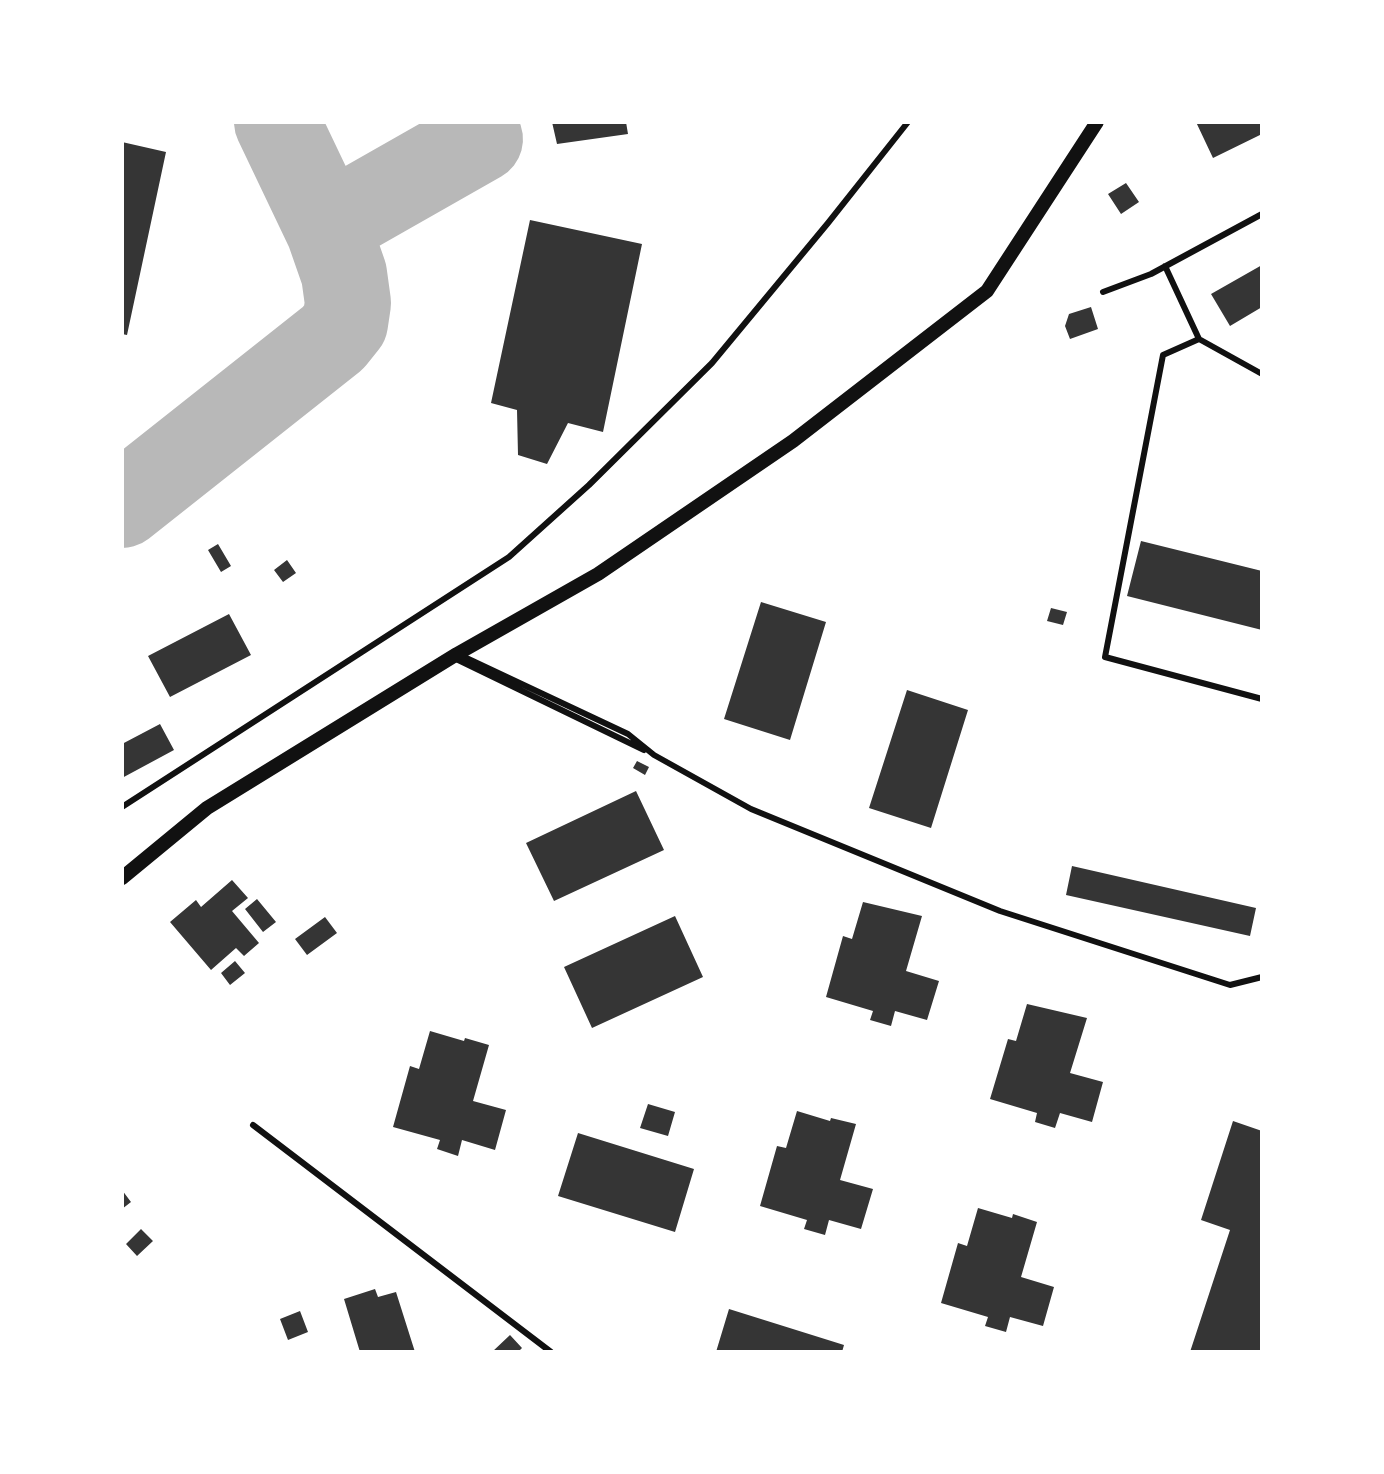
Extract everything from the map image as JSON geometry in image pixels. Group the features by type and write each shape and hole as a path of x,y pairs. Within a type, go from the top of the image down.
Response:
{"street":[{"path":"122,878 207,808 455,656 598,574 767,459 987,291 1097,122"}],"lane":[{"path":"122,807 509,557 589,485 712,363 908,122"},
{"path":"1103,292 1151,274 1262,214"},
{"path":"1165,266 1199,339 1262,374"},
{"path":"1199,339 1163,355 1105,657 1262,699"},
{"path":"455,656 654,755 751,809 1000,911 1230,985 1262,977"},
{"path":"253,1125 551,1352"}],"building":[{"path":"552,122 626,122 628,134 557,144"},
{"path":"1196,122 1262,122 1262,134 1213,158"},
{"path":"122,142 166,152 127,335 122,334"},
{"path":"1126,183 1139,202 1121,214 1108,194"},
{"path":"530,220 642,244 603,432 568,423 547,464 518,455 517,410 491,403"},
{"path":"1262,265 1262,307 1230,326 1211,294"},
{"path":"1091,307 1098,329 1070,339 1065,326 1069,314"},
{"path":"1141,541 1262,571 1262,630 1127,596"},
{"path":"218,544 231,566 221,572 208,550"},
{"path":"287,560 296,573 283,582 274,570"},
{"path":"761,602 826,622 790,740 724,719"},
{"path":"1051,608 1067,612 1063,625 1047,621"},
{"path":"229,614 251,655 170,697 148,656"},
{"path":"907,690 968,710 931,828 869,808"},
{"path":"160,724 174,750 122,778 122,744"},
{"path":"637,761 649,767 645,775 633,768"},
{"path":"636,791 664,850 554,901 526,843"},
{"path":"1072,866 1256,908 1250,936 1066,895"},
{"path":"232,880 248,898 232,911 259,943 244,956 236,948 211,970 170,922 196,900 201,907"},
{"path":"257,899 276,922 263,932 245,909"},
{"path":"863,902 922,916 906,971 939,981 927,1020 895,1011 891,1026 870,1020 873,1011 826,997 843,936 852,939"},
{"path":"675,916 703,977 592,1028 564,967"},
{"path":"325,917 337,933 307,955 295,939"},
{"path":"235,961 245,973 230,985 221,973"},
{"path":"1027,1004 1087,1018 1070,1073 1103,1082 1092,1122 1060,1113 1055,1128 1035,1122 1037,1113 990,1099 1008,1039 1016,1041"},
{"path":"430,1031 489,1045 473,1101 506,1110 495,1150 462,1140 458,1156 437,1149 440,1140 393,1127 410,1066 419,1069"},
{"path":"648,1104 675,1112 668,1136 640,1128"},
{"path":"797,1111 830,1121 831,1118 856,1124 840,1180 873,1189 861,1229 829,1220 825,1235 804,1229 807,1220 760,1206 777,1146 786,1148"},
{"path":"1233,1121 1262,1131 1262,1349 1261,1352 1190,1352 1230,1230 1201,1220"},
{"path":"578,1133 694,1169 675,1232 558,1196"},
{"path":"122,1190 131,1202 122,1209"},
{"path":"978,1208 1037,1222 1021,1277 1054,1287 1043,1326 1010,1317 1006,1332 985,1326 988,1317 941,1303 958,1243 967,1246"},
{"path":"141,1229 153,1241 137,1256 126,1244"},
{"path":"375,1289 378,1297 396,1292 415,1352 360,1352 344,1299"},
{"path":"729,1309 844,1345 842,1352 716,1352"},
{"path":"300,1311 308,1332 288,1340 280,1319"},
{"path":"510,1335 522,1348 518,1352 492,1352"}],"taxiway":[{"path":"122,505 333,338 345,323 348,303 344,274 329,231 277,122"},
{"path":"327,226 480,139"}]}
